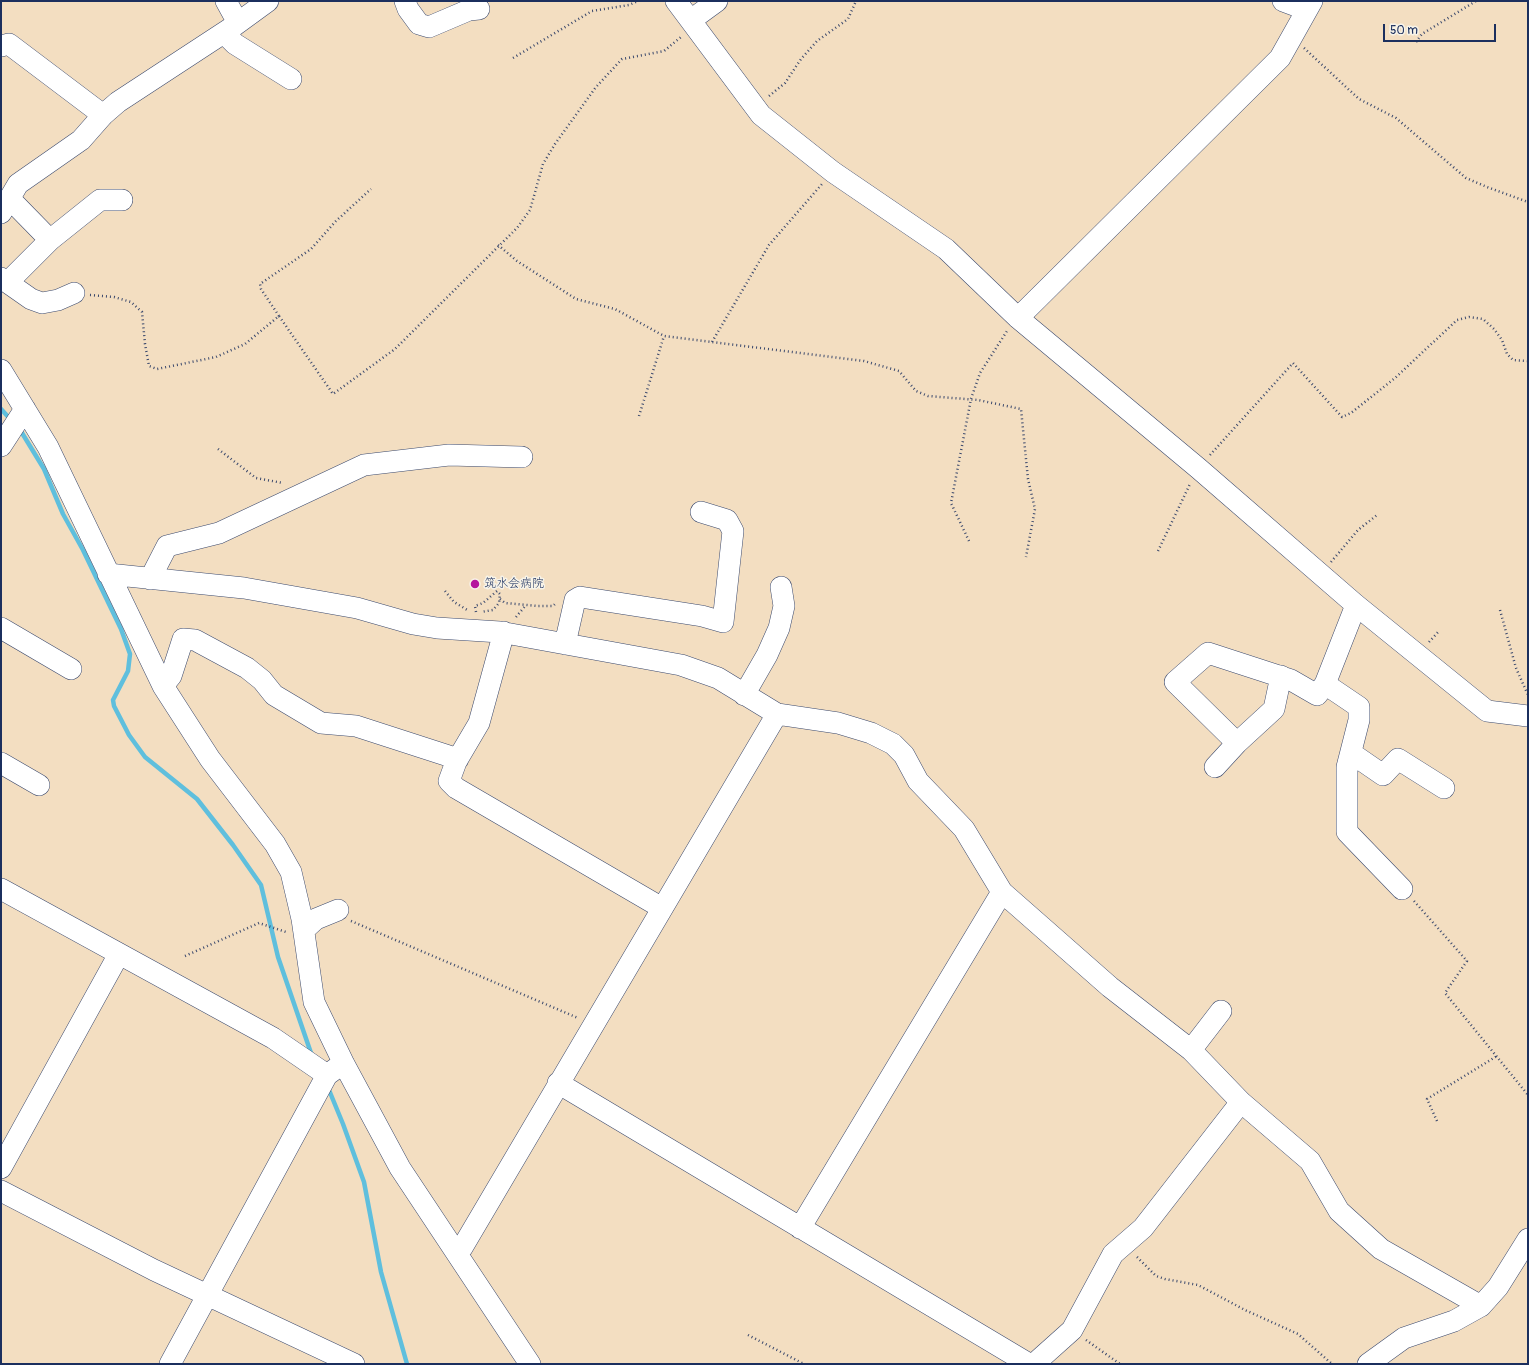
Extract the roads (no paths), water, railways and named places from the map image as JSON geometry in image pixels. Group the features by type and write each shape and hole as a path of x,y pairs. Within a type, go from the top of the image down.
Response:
{"street":[{"path":"226,1 235,44 291,79"},
{"path":"50,240 4,205 18,184 81,140 103,115 118,102 231,28 268,1"},
{"path":"405,1 408,9 419,24 429,27 469,10 479,9"},
{"path":"676,1 761,115 833,172 946,249 1018,318 1198,468 1356,606 1487,711 1528,716"},
{"path":"693,22 717,1"},
{"path":"1018,318 1280,58 1310,5 1283,1"},
{"path":"1,46 9,44 103,115"},
{"path":"74,293 58,300 42,303 31,299 4,280 50,240 100,200 122,200"},
{"path":"1,370 15,424 48,447 163,686 210,759 275,844 288,866 293,878 304,933 314,1002 344,1064 400,1168 530,1364"},
{"path":"150,579 167,546 219,533 364,465 449,455 522,457"},
{"path":"565,644 575,600 580,597 702,616 723,622 733,531 727,520 701,512"},
{"path":"108,574 244,588 357,608 412,624 437,628 504,632 681,665 718,678 777,714 838,723 871,733 893,744 904,755 918,781 964,829 1002,892 1110,986 1191,1050 1241,1102 1310,1161 1339,1211 1381,1249 1481,1306"},
{"path":"744,695 767,656 779,628 784,606 781,587"},
{"path":"1237,743 1175,682 1208,653 1281,676 1317,695 1325,684 1356,606"},
{"path":"1,628 71,669"},
{"path":"504,632 479,723 458,759 449,781 456,788 662,908"},
{"path":"163,686 172,676 183,638 195,640 247,668 262,680 274,695 321,723 356,726 458,759"},
{"path":"1215,767 1237,743 1274,709 1281,676"},
{"path":"1325,684 1359,707 1359,720 1347,767 1347,832 1402,889"},
{"path":"462,1248 777,714"},
{"path":"1351,753 1383,776 1398,758 1444,788"},
{"path":"1,763 39,785"},
{"path":"1,889 273,1038 327,1075"},
{"path":"800,1228 1002,892"},
{"path":"304,933 316,919 334,912"},
{"path":"1,1168 119,954"},
{"path":"1191,1050 1221,1011"},
{"path":"170,1364 327,1075 344,1064"},
{"path":"558,1083 1030,1364"},
{"path":"1034,1364 1072,1330 1113,1254 1143,1228 1241,1102"},
{"path":"1,1191 154,1270 354,1364"},
{"path":"1368,1364 1404,1338 1454,1321 1481,1306 1498,1287 1528,1238"}],"waterway":[{"path":"1,409 11,420"},
{"path":"19,428 44,469 63,514 83,550 121,629 130,654 128,671 113,700 114,706 129,735 145,757 197,799 233,845 261,885 278,957 312,1056"},
{"path":"327,1090 329,1090 343,1124 364,1182 381,1272 407,1364"}],"place":[{"name":"筑水会病院","path":"475,584"}]}
